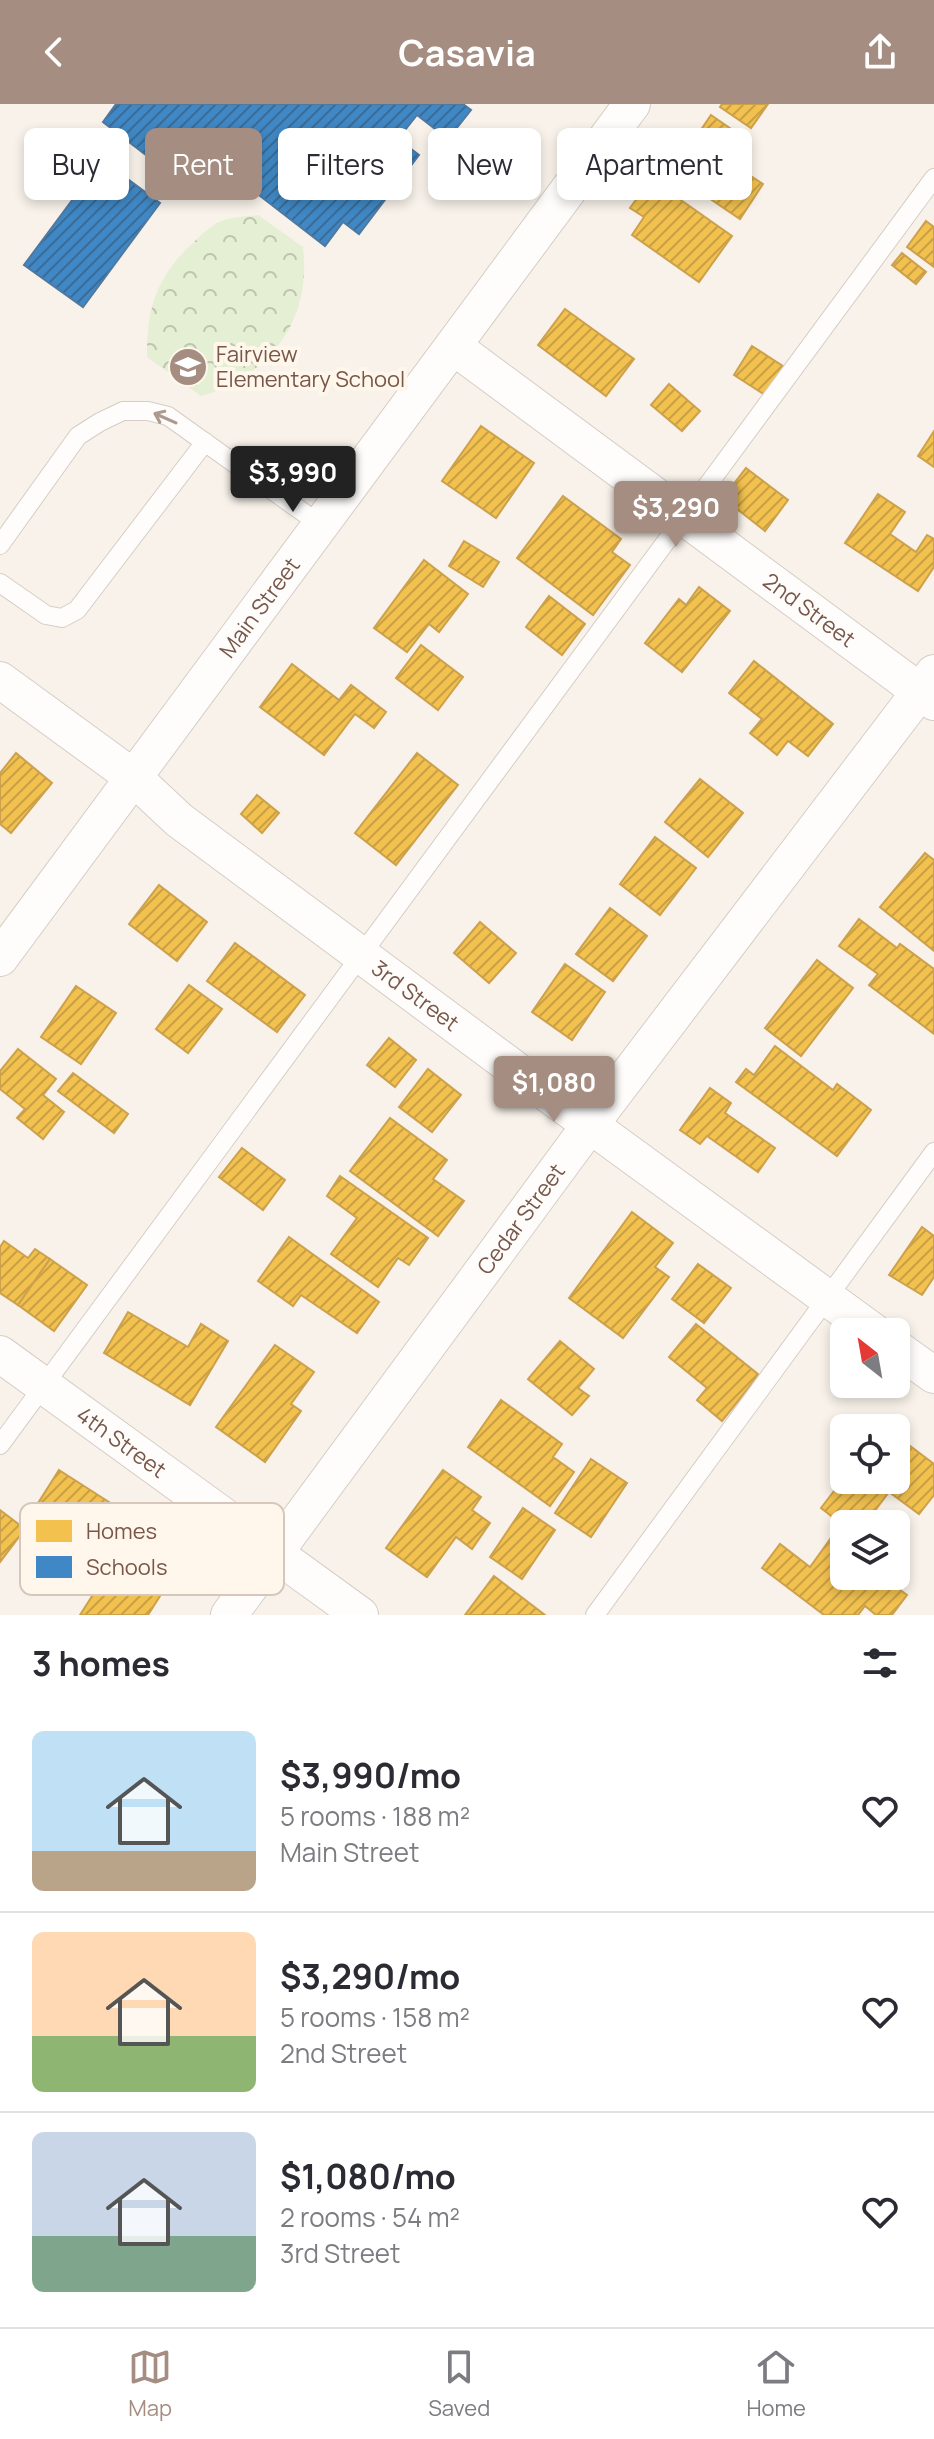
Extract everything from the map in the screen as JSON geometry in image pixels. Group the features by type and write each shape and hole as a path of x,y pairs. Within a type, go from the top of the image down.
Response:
{"street":[{"name":"Main Street","path":"0,958 630,105"},
{"name":"2nd Street","path":"454,347 684,517 929,689"},
{"name":"3rd Street","path":"0,680 133,777 179,820 855,1318"},
{"name":"Cedar Street","path":"284,1539 590,1125 929,689"},
{"name":"4th Street","path":"0,1354 205,1503"},
{"path":"910,1358 934,1375"},
{"name":"4th Street","path":"284,1560 360,1615"},
{"name":"Cedar Street","path":"229,1615 244,1595"}],"lane":[{"path":"0,1445 934,178"},
{"path":"0,545 78,436 123,411 148,411 168,416 321,525"},
{"path":"0,583 46,615 62,618 77,610 205,442"},
{"path":"595,1615 934,1152"}],"green space":[{"path":"258,215 303,247 301,298 293,321 266,359 226,387 201,396 147,357 152,307 172,266 203,234 227,219"}],"building: Homes":[{"path":"722,104 768,104 751,128 720,107"},
{"path":"711,115 730,128 702,128"},
{"path":"752,177 763,184 740,219 712,200 752,200"},
{"path":"636,200 681,200 732,236 699,282 632,235 644,217 630,208"},
{"path":"926,221 934,227 934,267 907,247"},
{"path":"902,253 926,272 916,284 892,265"},
{"path":"565,309 634,359 606,396 538,345"},
{"path":"752,346 786,368 768,397 734,375"},
{"path":"669,384 700,411 682,431 651,405"},
{"path":"481,426 534,463 496,518 442,481"},
{"path":"934,431 934,467 918,456"},
{"path":"746,468 788,500 765,531 723,498"},
{"path":"878,494 905,512 890,534 916,552 927,535 934,539 934,567 918,591 845,543"},
{"path":"563,496 621,539 612,552 630,565 593,615 517,558"},
{"path":"464,541 499,562 483,587 449,566"},
{"path":"424,560 468,594 439,632 429,624 407,652 374,628"},
{"path":"699,587 730,611 682,672 645,643 679,599 686,605"},
{"path":"549,596 585,624 562,655 526,627"},
{"path":"421,645 463,677 438,710 396,678"},
{"path":"754,661 833,724 808,756 788,741 777,755 750,733 762,719 729,693"},
{"path":"292,664 339,700 351,685 386,712 374,728 355,714 324,755 260,707"},
{"path":"16,753 52,783 11,833 0,824 0,773"},
{"path":"417,753 458,785 396,865 355,833"},
{"path":"700,779 743,813 708,857 665,822"},
{"path":"257,795 279,813 262,833 241,814"},
{"path":"655,837 696,868 660,915 620,884"},
{"path":"925,853 934,860 934,951 880,907"},
{"path":"159,885 207,922 177,961 129,924"},
{"path":"610,908 647,936 613,981 576,954"},
{"path":"859,919 897,948 900,944 934,969 934,1034 869,985 878,974 839,946"},
{"path":"480,922 516,953 489,983 454,953"},
{"path":"235,943 305,995 277,1032 207,981"},
{"path":"817,960 853,988 801,1056 765,1028"},
{"path":"565,964 605,992 572,1040 532,1012"},
{"path":"189,985 222,1009 188,1053 156,1029"},
{"path":"76,986 116,1013 81,1064 41,1037"},
{"path":"389,1038 416,1060 395,1087 367,1065"},
{"path":"775,1046 833,1090 837,1084 871,1110 837,1156 736,1082 746,1069 754,1075"},
{"path":"18,1049 56,1079 43,1095 64,1112 43,1139 17,1118 25,1109 0,1089 0,1071"},
{"path":"428,1069 461,1095 432,1132 399,1107"},
{"path":"73,1073 128,1114 114,1133 58,1091"},
{"path":"710,1088 731,1103 725,1113 775,1148 758,1172 707,1136 700,1144 680,1130"},
{"path":"390,1118 447,1160 433,1179 464,1201 438,1236 350,1171"},
{"path":"242,1148 285,1180 263,1210 219,1177"},
{"path":"340,1176 428,1238 409,1265 398,1258 378,1287 331,1254 357,1218 327,1196"},
{"path":"632,1212 673,1243 655,1267 669,1277 623,1338 569,1298"},
{"path":"922,1227 934,1236 934,1277 922,1295 889,1275"},
{"path":"289,1237 379,1302 357,1333 301,1295 293,1306 258,1281"},
{"path":"4,1241 28,1258 35,1249 50,1259 18,1305 0,1293 0,1247"},
{"path":"50,1259 87,1285 54,1331 18,1305"},
{"path":"698,1264 731,1288 704,1323 672,1299"},
{"path":"128,1312 188,1347 201,1324 228,1341 190,1405 104,1353"},
{"path":"696,1324 759,1375 722,1421 697,1400 707,1388 669,1357"},
{"path":"560,1341 594,1369 578,1388 589,1396 572,1415 528,1379"},
{"path":"275,1345 314,1372 291,1404 301,1411 265,1462 216,1427"},
{"path":"501,1400 562,1444 553,1457 574,1472 550,1506 468,1447"},
{"path":"910,1446 934,1464 934,1495 919,1514 892,1494 910,1494"},
{"path":"591,1459 627,1483 591,1537 555,1513"},
{"path":"59,1470 110,1503 38,1503"},
{"path":"443,1470 481,1497 472,1510 490,1523 472,1549 456,1537 427,1577 386,1548"},
{"path":"832,1494 888,1494 876,1510 830,1510 830,1515 821,1508"},
{"path":"523,1508 555,1530 522,1579 490,1557"},
{"path":"0,1510 20,1525 20,1536 0,1562"},
{"path":"830,1539 830,1590 900,1590 907,1595 892,1615 876,1615 865,1606 858,1615 824,1615 762,1568 780,1544 810,1567"},
{"path":"494,1576 545,1615 465,1615"},
{"path":"93,1595 161,1595 148,1615 80,1615"}],"building: Schools":[{"path":"116,104 463,104 471,110 457,128 434,128 417,115 407,128 278,128 278,200 385,200 359,234 343,222 325,246 262,198 262,128 145,128 145,154 129,142 129,128 111,128 103,122"},
{"path":"412,150 419,155 412,164"},
{"path":"129,180 145,192 145,200 160,203 83,307 24,265 72,200 129,200"}],"place":[{"name":"Fairview Elementary School","path":"188,367"}]}
